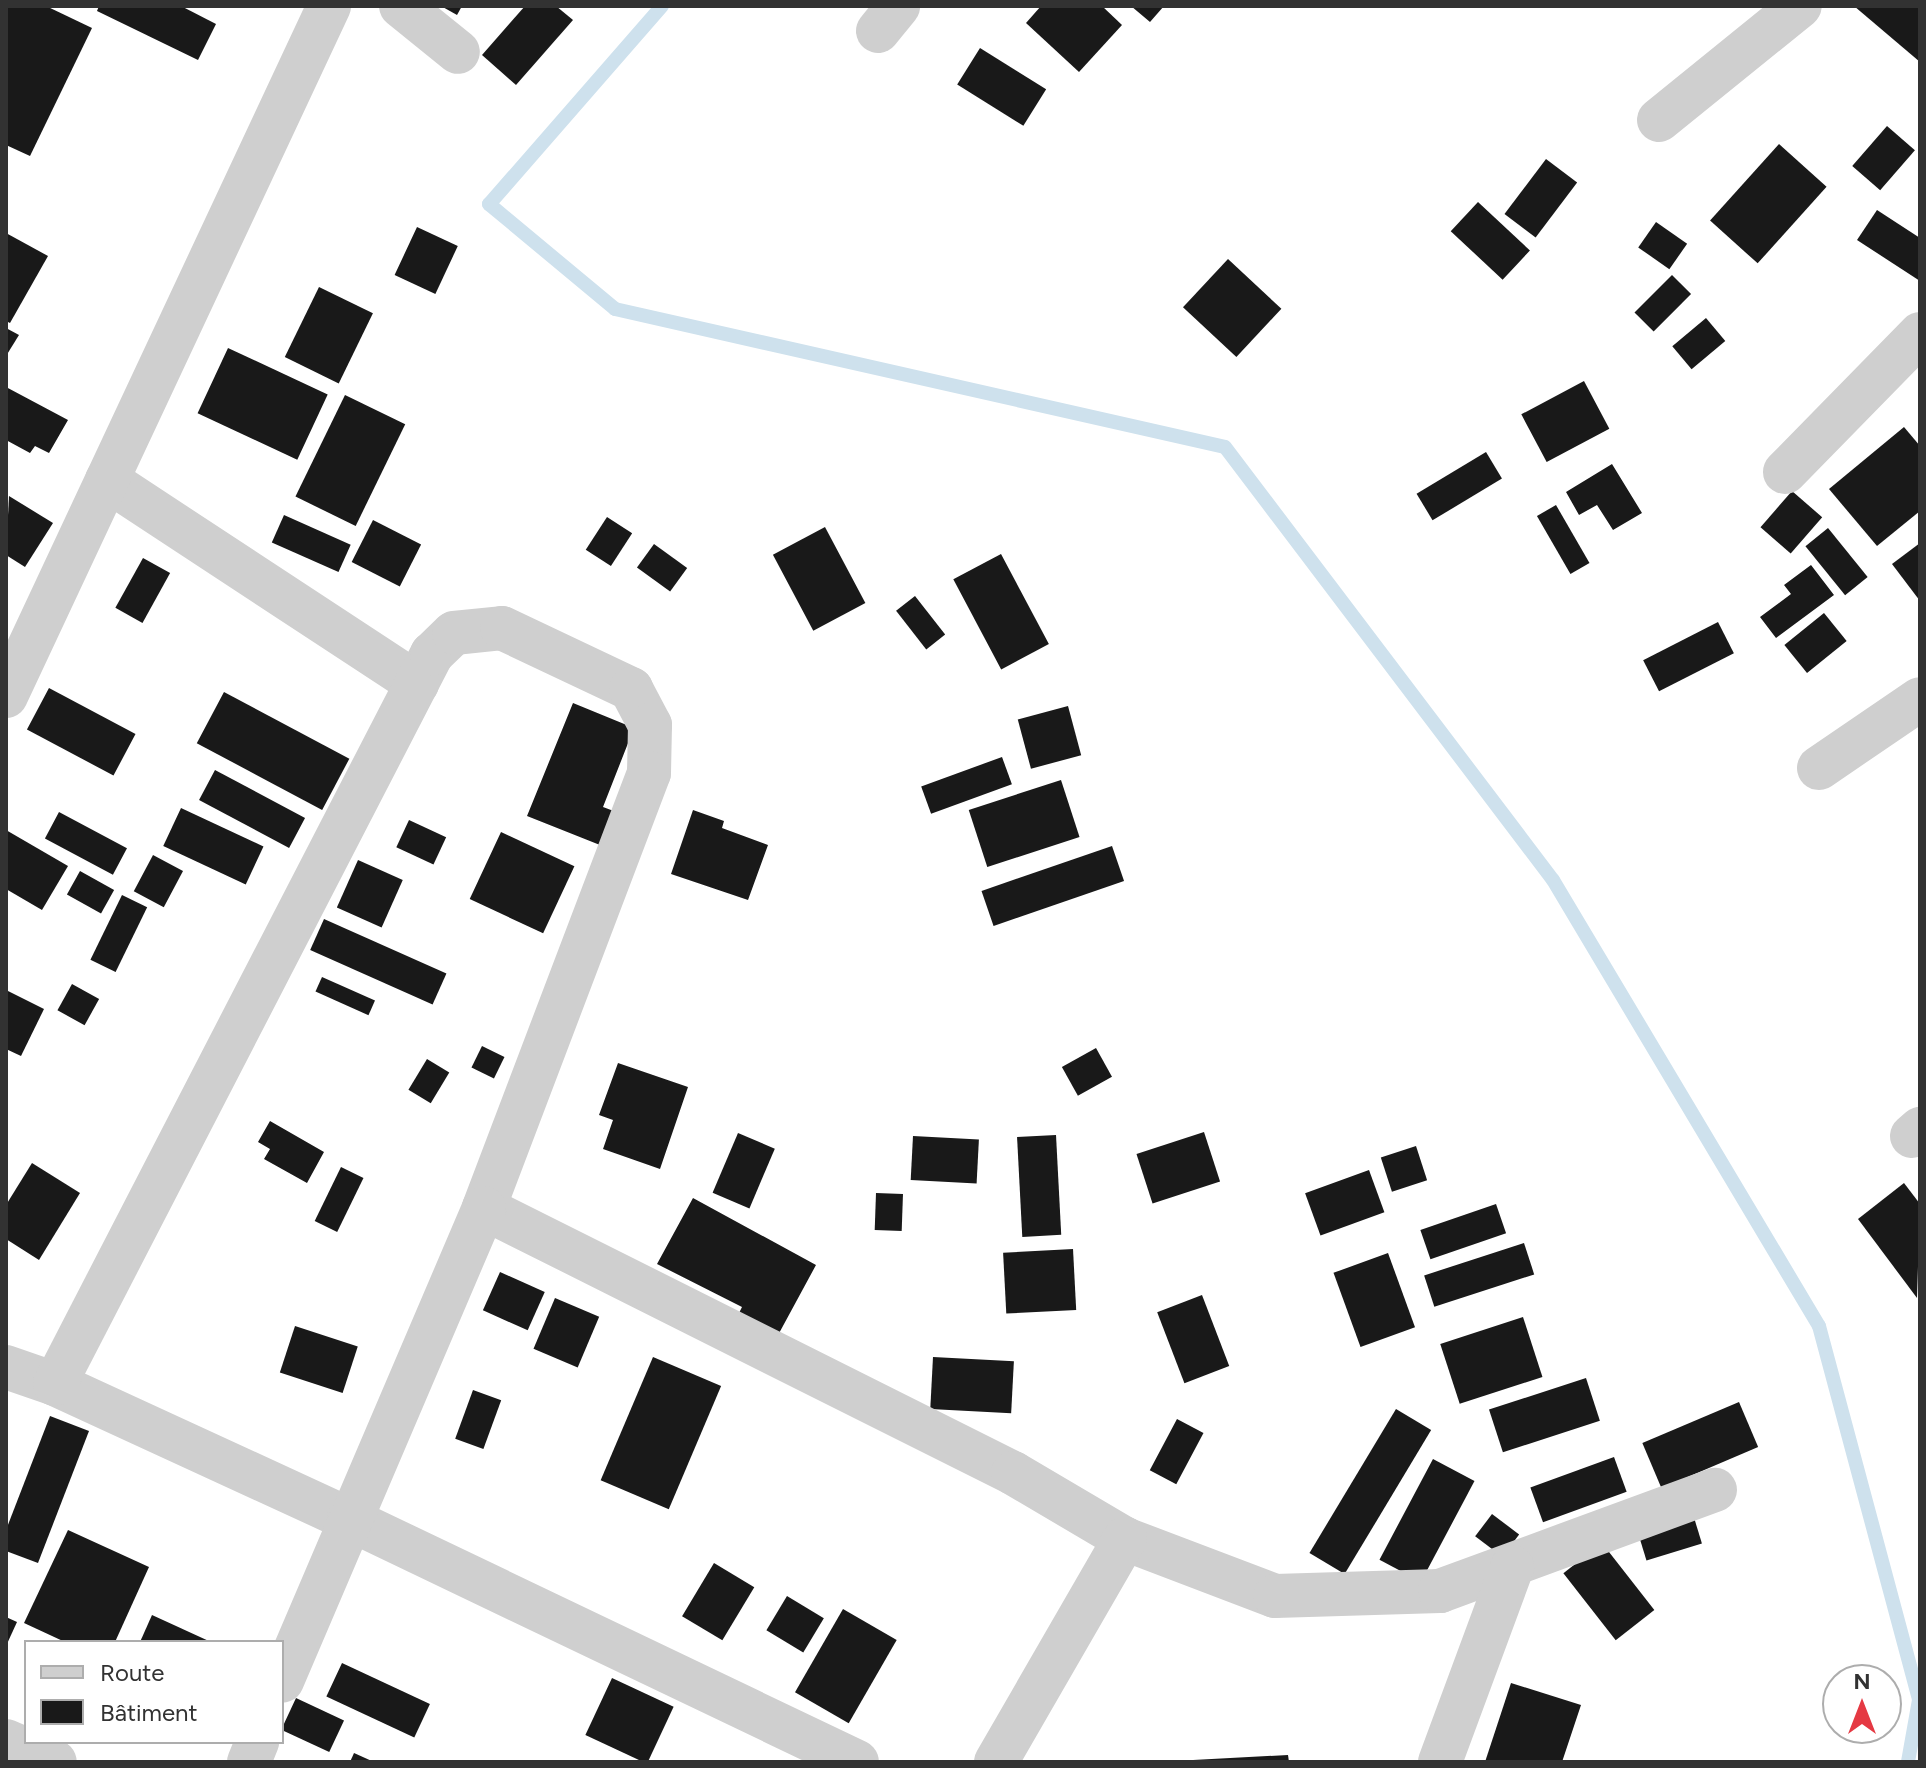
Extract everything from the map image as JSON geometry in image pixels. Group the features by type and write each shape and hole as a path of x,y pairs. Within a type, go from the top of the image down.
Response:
{"street":[{"path":"6,696 329,6"},
{"path":"401,6 458,52"},
{"path":"1659,120 1800,6"},
{"path":"1785,472 1920,334"},
{"path":"107,480 417,684"},
{"path":"55,1384 432,654 454,633 502,628 631,689 650,725 649,773 484,1208 284,1676"},
{"path":"1819,768 1920,699"},
{"path":"484,1208 1013,1473 1125,1539 1275,1596 1440,1591 1715,1490"},
{"path":"6,1367 55,1384 349,1519 857,1762"},
{"path":"996,1762 1125,1539"},
{"path":"1440,1762 1512,1567"},
{"path":"6,1741 55,1762"}],"building":[{"path":"6,6 46,6 92,28 30,156 6,145"},
{"path":"99,6 181,6 216,24 198,60 97,11"},
{"path":"441,6 462,6 457,15"},
{"path":"525,6 556,6 573,20 516,85 482,55"},
{"path":"1041,6 1102,6 1122,25 1079,72 1026,23"},
{"path":"1131,6 1164,6 1150,22"},
{"path":"1854,6 1920,6 1920,62"},
{"path":"980,48 1046,89 1023,126 957,84"},
{"path":"1887,126 1915,150 1880,190 1852,166"},
{"path":"1779,144 1827,187 1758,263 1710,221"},
{"path":"1546,159 1577,182 1536,238 1504,214"},
{"path":"1478,202 1530,250 1503,280 1451,231"},
{"path":"1877,210 1920,238 1920,281 1857,240"},
{"path":"1656,222 1687,244 1669,269 1638,247"},
{"path":"417,227 458,246 435,294 395,275"},
{"path":"6,233 48,256 10,323 6,321"},
{"path":"1228,259 1281,309 1236,357 1183,307"},
{"path":"1672,275 1691,294 1654,332 1635,312"},
{"path":"319,287 373,313 339,383 285,357"},
{"path":"1706,318 1725,341 1692,369 1672,346"},
{"path":"6,328 19,335 6,356"},
{"path":"228,348 328,394 297,460 198,413"},
{"path":"1584,381 1609,429 1547,462 1521,414"},
{"path":"6,387 68,420 49,453 35,446 30,453 6,440"},
{"path":"345,395 405,424 356,526 295,497"},
{"path":"1904,427 1920,446 1920,511 1877,546 1829,489"},
{"path":"1486,452 1502,479 1433,520 1417,494"},
{"path":"1612,464 1642,513 1613,530 1597,505 1579,515 1566,492"},
{"path":"1792,491 1822,517 1791,553 1761,527"},
{"path":"9,496 53,523 25,567 6,555"},
{"path":"1556,505 1590,563 1570,574 1537,516"},
{"path":"284,515 351,545 338,572 272,542"},
{"path":"607,517 632,533 611,566 586,550"},
{"path":"373,520 421,545 400,586 352,562"},
{"path":"825,527 865,603 813,631 773,555"},
{"path":"1828,528 1868,577 1845,595 1805,546"},
{"path":"1920,543 1920,601 1892,564"},
{"path":"654,544 687,568 670,592 637,567"},
{"path":"1001,554 1049,644 1001,669 953,579"},
{"path":"143,558 170,573 142,623 115,608"},
{"path":"1811,565 1834,595 1776,638 1760,617 1791,594 1784,585"},
{"path":"915,596 945,635 926,649 896,611"},
{"path":"1824,613 1847,641 1807,673 1784,645"},
{"path":"1718,622 1734,653 1659,691 1643,660"},
{"path":"49,688 136,734 113,776 27,729"},
{"path":"224,692 349,759 322,810 197,743"},
{"path":"573,703 634,728 603,807 619,813 605,847 527,816"},
{"path":"1068,706 1081,755 1031,769 1018,719"},
{"path":"1002,757 1012,784 931,814 921,786"},
{"path":"215,770 305,818 289,848 199,800"},
{"path":"1061,780 1080,837 987,867 969,810"},
{"path":"181,808 263,846 246,885 163,846"},
{"path":"693,810 724,821 722,828 768,845 748,900 671,874"},
{"path":"59,812 127,848 113,875 45,838"},
{"path":"409,820 446,837 433,865 396,847"},
{"path":"6,830 68,866 42,910 6,889"},
{"path":"501,832 574,866 543,933 470,899"},
{"path":"1112,846 1124,881 994,926 982,891"},
{"path":"153,855 183,871 164,907 134,891"},
{"path":"358,860 403,880 382,927 337,908"},
{"path":"80,871 114,890 101,914 67,895"},
{"path":"122,895 147,907 116,972 90,960"},
{"path":"324,919 446,974 433,1005 310,950"},
{"path":"322,977 375,1001 368,1015 315,992"},
{"path":"72,984 99,999 85,1025 57,1010"},
{"path":"6,990 44,1009 21,1056 6,1049"},
{"path":"482,1046 504,1057 494,1079 471,1068"},
{"path":"1096,1048 1112,1077 1078,1096 1062,1067"},
{"path":"427,1059 449,1072 431,1103 408,1090"},
{"path":"618,1063 688,1087 660,1169 603,1149 613,1120 599,1115"},
{"path":"270,1121 324,1152 307,1183 264,1159 270,1149 258,1142"},
{"path":"1204,1132 1220,1181 1153,1203 1136,1154"},
{"path":"738,1133 775,1149 749,1208 713,1193"},
{"path":"1056,1135 1061,1235 1022,1237 1017,1137"},
{"path":"913,1136 979,1139 977,1183 911,1180"},
{"path":"1416,1146 1427,1180 1392,1192 1381,1157"},
{"path":"32,1163 80,1193 39,1260 6,1239 6,1205"},
{"path":"341,1167 363,1178 337,1232 315,1221"},
{"path":"1369,1170 1384,1212 1320,1236 1305,1193"},
{"path":"1904,1183 1920,1204 1917,1298 1858,1219"},
{"path":"876,1193 903,1194 902,1231 875,1230"},
{"path":"693,1198 816,1265 777,1337 737,1317 742,1307 657,1264"},
{"path":"1496,1204 1506,1233 1430,1259 1420,1230"},
{"path":"1524,1243 1534,1274 1434,1307 1424,1275"},
{"path":"1073,1249 1076,1310 1006,1314 1003,1253"},
{"path":"1388,1253 1415,1327 1361,1347 1333,1273"},
{"path":"500,1272 545,1292 528,1330 483,1310"},
{"path":"1202,1295 1229,1366 1184,1383 1157,1312"},
{"path":"555,1298 599,1317 578,1367 534,1349"},
{"path":"1523,1317 1542,1377 1460,1404 1440,1344"},
{"path":"295,1326 358,1346 343,1393 280,1373"},
{"path":"653,1357 721,1386 669,1509 601,1480"},
{"path":"933,1357 1014,1361 1011,1413 930,1409"},
{"path":"1586,1378 1600,1421 1503,1452 1489,1410"},
{"path":"473,1390 501,1400 483,1449 455,1439"},
{"path":"1739,1402 1758,1447 1661,1488 1642,1443"},
{"path":"1396,1409 1431,1430 1345,1574 1309,1553"},
{"path":"50,1416 89,1431 38,1563 6,1551 6,1530"},
{"path":"1177,1419 1203,1433 1176,1484 1150,1470"},
{"path":"1614,1457 1627,1492 1543,1522 1530,1487"},
{"path":"1433,1459 1474,1481 1421,1582 1379,1560"},
{"path":"1692,1511 1702,1544 1646,1560 1637,1528"},
{"path":"1492,1514 1519,1534 1502,1557 1475,1536"},
{"path":"68,1530 149,1567 116,1640 61,1640 24,1623"},
{"path":"1602,1543 1654,1610 1616,1640 1563,1573"},
{"path":"714,1563 754,1587 722,1640 682,1616"},
{"path":"787,1596 824,1618 803,1652 766,1630"},
{"path":"843,1609 897,1640 849,1723 795,1692"},
{"path":"152,1615 207,1640 141,1640"},
{"path":"6,1617 17,1622 6,1646"},
{"path":"342,1663 430,1704 414,1738 326,1697"},
{"path":"612,1678 674,1707 648,1762 585,1735"},
{"path":"1511,1683 1581,1705 1562,1762 1485,1762"},
{"path":"296,1698 344,1720 329,1752 284,1731 284,1724"},
{"path":"354,1753 374,1762 350,1762"},
{"path":"1288,1755 1289,1762 1193,1762 1193,1760"}],"waterway":[{"path":"662,6 489,204 615,309 1225,447 1553,880 1819,1326 1919,1700 1908,1762"}]}
